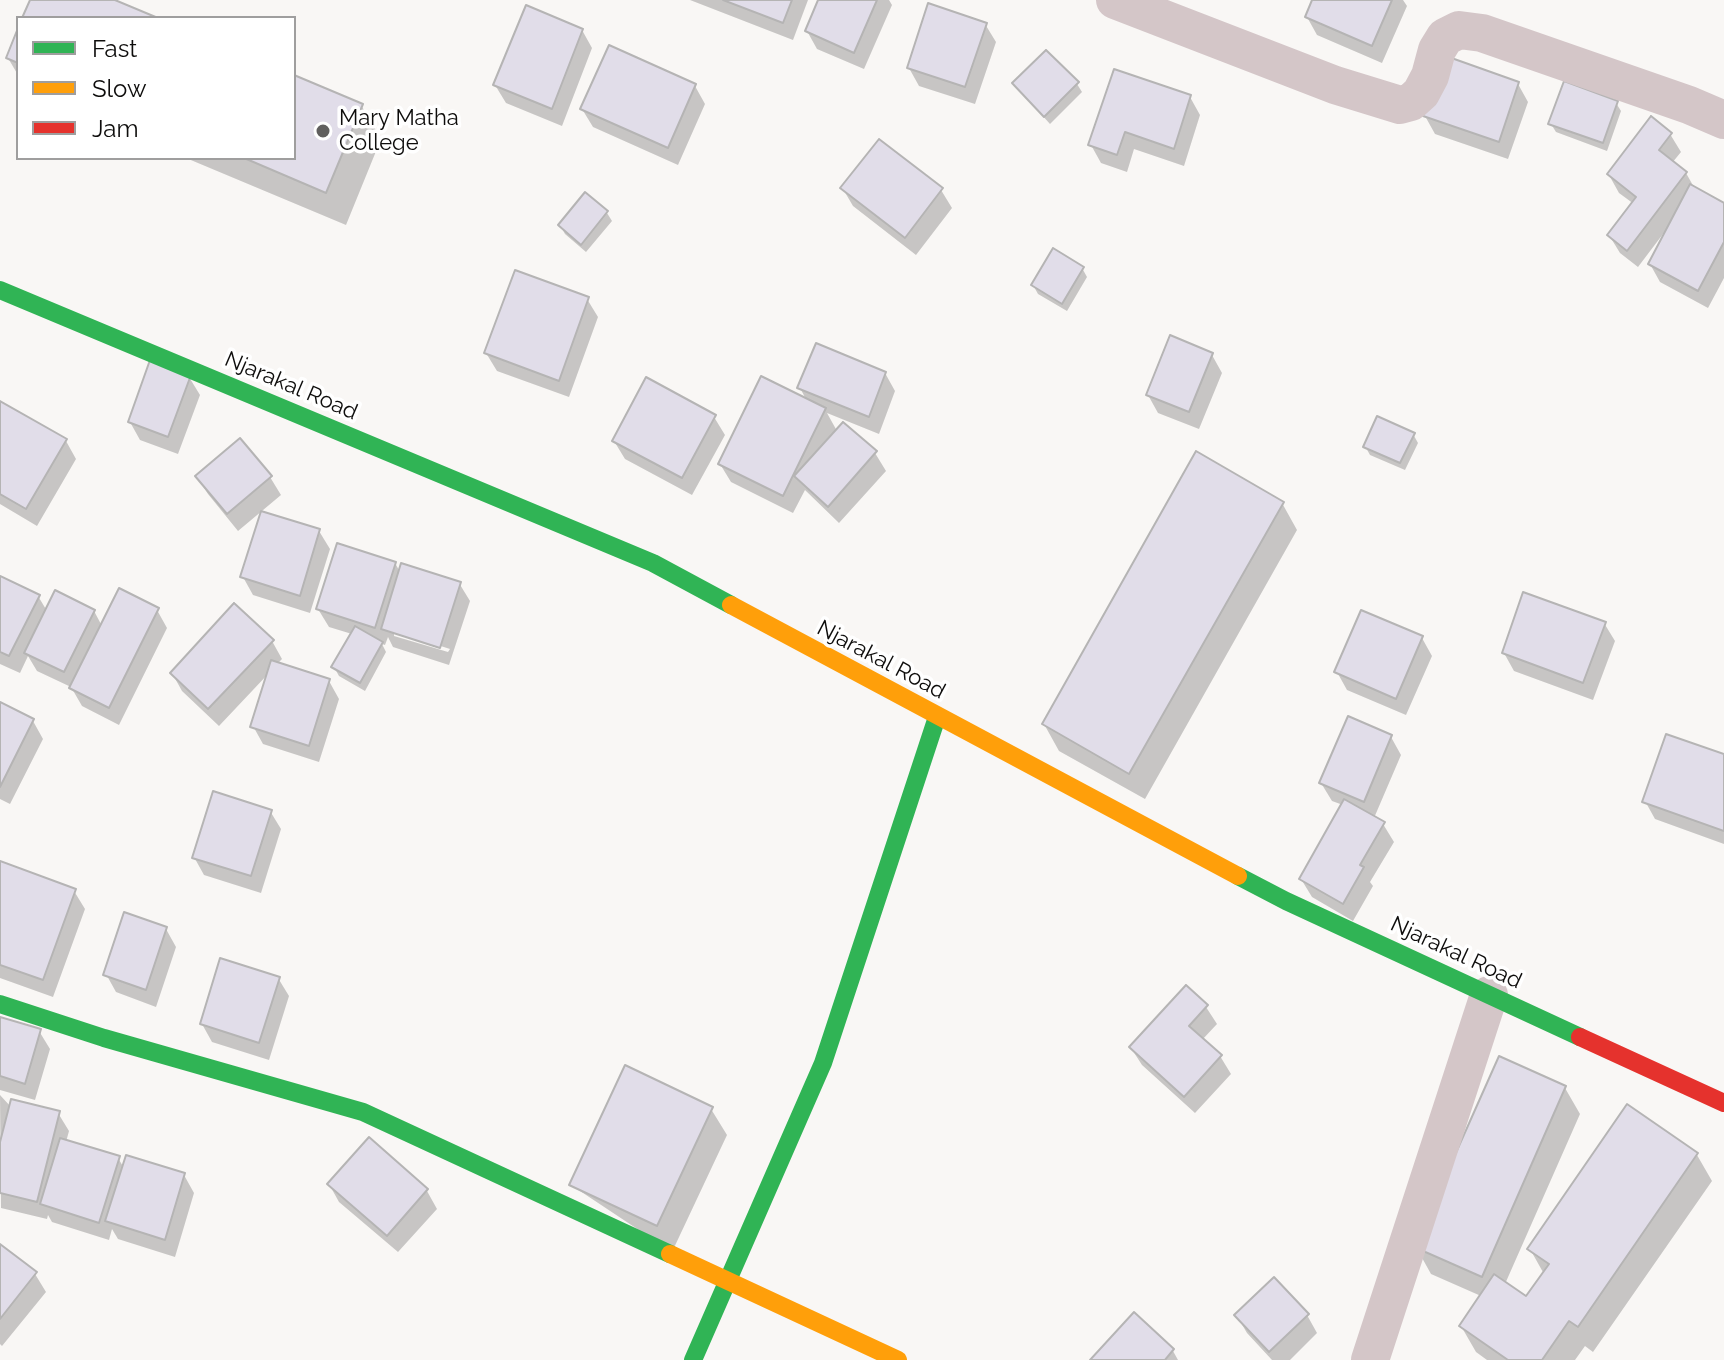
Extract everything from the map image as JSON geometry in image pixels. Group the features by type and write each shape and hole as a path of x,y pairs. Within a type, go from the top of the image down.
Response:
{"main road":[{"name":"Njarakal Road","path":"0,290 653,563 1286,901 1724,1103"},
{"path":"693,1360 823,1063 937,717"},
{"path":"0,1004 104,1038 363,1112 898,1360"}],"street":[{"path":"1115,0 1335,85 1400,105 1411,102 1421,93 1430,76 1437,50 1445,37 1459,30 1482,33 1724,120"},
{"path":"1370,1360 1489,995"}],"building":[{"path":"30,0 115,0 153,16 23,16"},
{"path":"723,0 792,0 783,23"},
{"path":"818,0 877,0 854,53 805,31"},
{"path":"1312,0 1392,0 1372,46 1305,17"},
{"path":"928,3 987,23 965,87 907,68"},
{"path":"526,5 583,29 552,109 493,85"},
{"path":"16,33 16,62 6,58"},
{"path":"609,45 696,84 668,148 580,109"},
{"path":"1046,50 1079,82 1044,117 1012,83"},
{"path":"1443,55 1519,82 1499,142 1423,116"},
{"path":"1114,69 1191,95 1174,149 1125,132 1117,155 1088,145"},
{"name":"Mary Matha College","path":"296,76 363,104 326,193 249,160 296,160"},
{"path":"1564,81 1618,101 1603,143 1548,124"},
{"path":"1651,116 1672,133 1659,150 1687,172 1627,251 1607,235 1636,197 1607,174"},
{"path":"879,139 943,188 905,238 840,188"},
{"path":"1690,184 1724,203 1724,242 1698,291 1648,264"},
{"path":"585,192 608,211 581,245 558,225"},
{"path":"1053,248 1084,267 1062,304 1031,285"},
{"path":"515,270 589,297 559,381 484,353"},
{"path":"1170,335 1213,353 1189,412 1146,395"},
{"path":"816,343 886,372 869,417 797,388"},
{"path":"150,360 191,375 168,437 128,422"},
{"path":"761,376 826,408 783,496 718,464"},
{"path":"646,377 716,415 682,478 612,441"},
{"path":"0,401 67,439 26,509 0,494"},
{"path":"1377,416 1415,433 1400,463 1363,447"},
{"path":"843,422 877,451 828,507 794,476"},
{"path":"240,438 272,476 227,514 195,476"},
{"path":"1196,451 1284,502 1129,774 1042,724"},
{"path":"261,511 320,529 300,596 240,577"},
{"path":"337,543 396,562 375,628 316,609"},
{"path":"401,563 461,582 440,648 381,629"},
{"path":"0,576 40,595 9,656 0,652"},
{"path":"119,588 159,608 109,708 69,688"},
{"path":"55,590 95,610 64,672 24,653"},
{"path":"1523,592 1606,622 1583,683 1502,653"},
{"path":"234,603 274,640 208,709 170,673"},
{"path":"1361,610 1423,636 1396,699 1334,672"},
{"path":"355,626 383,642 360,683 331,667"},
{"path":"271,660 330,679 309,746 250,727"},
{"path":"0,702 34,719 0,787"},
{"path":"1348,716 1392,735 1364,802 1319,783"},
{"path":"1666,734 1724,754 1724,831 1642,802"},
{"path":"213,791 272,810 251,876 192,858"},
{"path":"1344,799 1385,822 1360,865 1364,867 1343,904 1299,879"},
{"path":"0,861 76,889 43,980 0,965"},
{"path":"124,912 167,927 146,990 103,975"},
{"path":"220,958 280,977 259,1043 200,1024"},
{"path":"1186,985 1208,1005 1189,1026 1222,1055 1184,1097 1129,1047"},
{"path":"0,1017 41,1029 25,1084 0,1076"},
{"path":"1499,1056 1566,1086 1482,1277 1414,1247"},
{"path":"625,1065 713,1107 657,1226 569,1185"},
{"path":"11,1099 60,1111 37,1202 0,1193 0,1142"},
{"path":"1627,1104 1698,1153 1578,1327 1569,1321 1542,1360 1508,1360 1459,1326 1494,1274 1526,1296 1549,1264 1527,1249"},
{"path":"369,1137 428,1189 387,1236 327,1184"},
{"path":"60,1138 120,1156 99,1223 40,1204"},
{"path":"126,1155 185,1173 165,1240 105,1221"},
{"path":"0,1244 37,1272 0,1319"},
{"path":"1274,1277 1309,1314 1269,1352 1234,1315"},
{"path":"1134,1312 1174,1349 1165,1360 1090,1360"}],"traffic: fast":[{"path":"0,290 653,563 731,605"},
{"path":"693,1360 823,1063 937,717"},
{"path":"1238,876 1580,1037"},
{"path":"0,1004 104,1038 363,1112 670,1254"}],"traffic: slow":[{"path":"731,605 1238,876"},
{"path":"670,1254 898,1360"}],"traffic: jam":[{"path":"1580,1037 1724,1103"}],"place":[{"name":"Mary Matha College","path":"323,131"}]}
